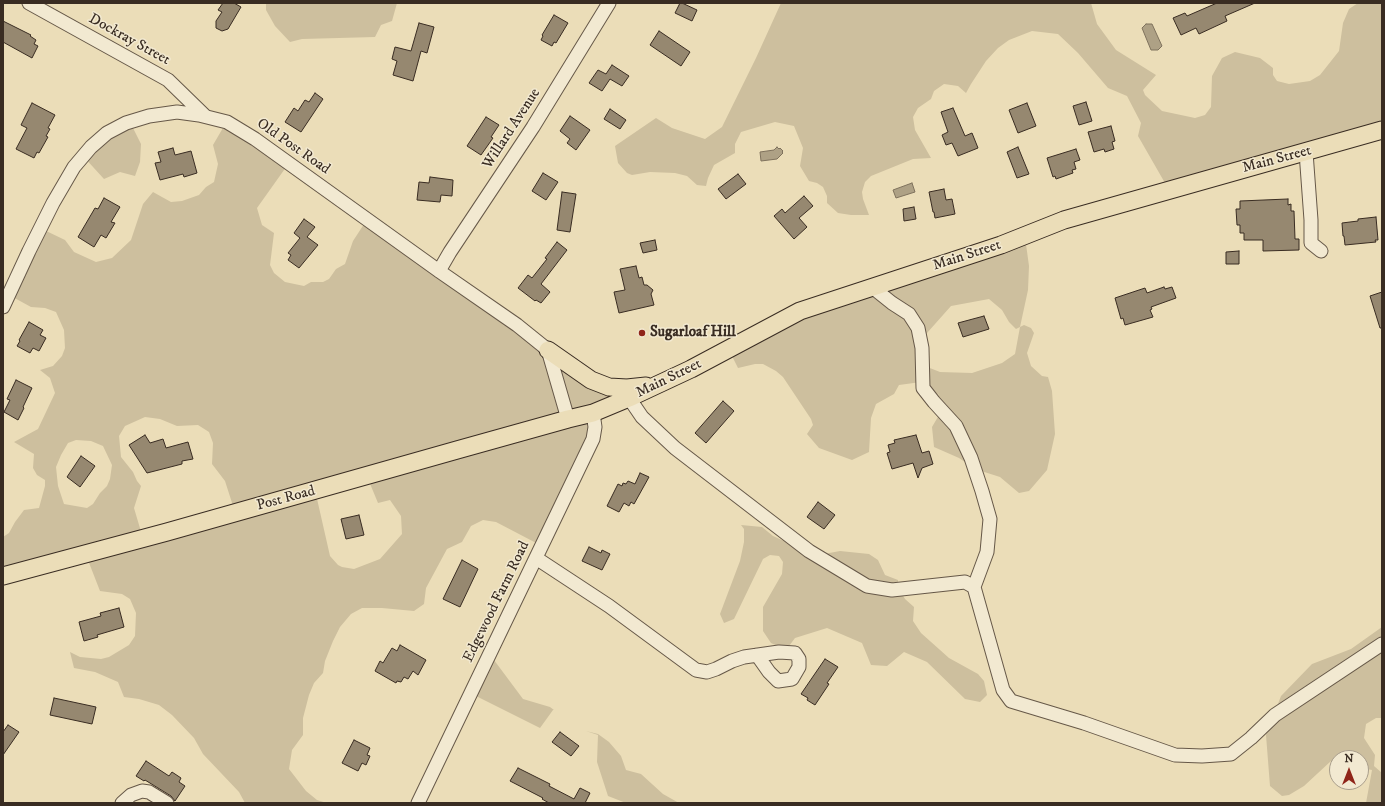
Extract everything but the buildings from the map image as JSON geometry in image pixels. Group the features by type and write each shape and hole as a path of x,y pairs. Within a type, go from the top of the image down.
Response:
{"main road":[{"name":"Main Street","path":"568,419 593,413 629,398 691,369 800,311 1000,246 1064,220 1382,130"},
{"path":"548,350 591,380 610,387 627,388 658,384"},
{"name":"Post Road","path":"3,576 167,532 568,419"}],"street":[{"name":"Dockray Street","path":"29,3 168,80 205,116"},
{"name":"Willard Avenue","path":"439,271 533,127 609,3"},
{"name":"Old Post Road","path":"3,304 53,204 74,166 106,133 126,123 149,116 177,112 205,116 227,122 255,139 517,325 548,350"},
{"path":"1306,152 1311,220 1311,243 1321,251"},
{"path":"872,287 909,314 918,328 922,348 923,388 956,426 971,458 982,490 990,519 987,552 974,587 1003,690 1011,701 1084,723 1175,755 1202,756 1231,754 1251,738 1275,715 1382,644"},
{"path":"548,350 568,419"},
{"path":"629,398 642,417 675,448 809,552 866,586 892,590 965,582 974,587"},
{"name":"Edgewood Farm Road","path":"418,803 593,439 595,427 593,413"},
{"path":"536,558 615,610 696,670 707,672 732,661 757,655"},
{"path":"122,803 131,795 142,791 149,792 167,803"}],"shaded area":[{"path":"266,3 397,3 392,21 381,25 375,37 302,39 290,42 275,26 266,10"},
{"path":"781,3 1091,3 1097,24 1116,50 1156,75 1143,90 1145,95 1162,111 1195,118 1205,115 1211,107 1212,76 1222,58 1235,52 1260,58 1273,68 1273,75 1277,81 1289,84 1310,81 1320,75 1339,51 1343,23 1349,9 1358,3 1382,3 1382,128 1169,190 1138,136 1141,123 1127,96 1108,88 1078,53 1058,34 1032,31 1009,40 998,48 986,61 966,93 958,86 944,84 934,91 931,99 918,108 913,117 915,130 931,158 913,159 871,176 865,182 862,192 869,215 838,213 827,203 827,196 823,187 817,183 809,181 800,166 803,148 794,126 775,122 741,132 735,144 735,153 714,165 706,186 697,185 687,176 675,173 650,172 632,175 627,173 618,163 615,146 656,118 672,128 705,139 722,127"},
{"path":"1146,24 1152,24 1162,46 1158,50 1151,50 1142,28"},
{"path":"227,121 289,163 257,208 262,225 274,233 270,265 274,273 285,282 304,286 311,282 323,282 329,279 336,269 345,264 353,241 368,218 590,377 649,385 594,410 596,423 540,545 496,522 483,520 471,526 462,542 447,549 426,588 424,604 414,611 362,608 351,614 340,627 325,661 323,673 314,683 309,695 303,718 303,735 292,750 289,769 306,791 317,800 327,803 245,803 239,792 203,754 194,738 172,715 159,705 139,699 124,697 118,682 95,672 74,668 70,652 80,657 101,659 109,657 129,645 135,636 136,613 130,599 122,594 100,591 86,555 3,573 3,537 9,533 24,510 39,508 45,486 45,480 37,475 33,468 34,454 14,442 38,429 55,393 50,378 40,370 53,366 62,356 65,348 64,330 56,312 45,308 31,307 9,295 42,229 65,240 74,252 96,262 112,258 131,240 143,204 153,192 171,202 182,201 199,195 206,187 214,182 218,164 213,145","holes":["145,417 160,419 177,426 198,425 209,432 213,443 212,464 225,481 234,509 142,535 134,508 141,486 133,472 121,457 119,436 125,426","76,440 91,441 103,446 112,465 110,479 107,486 100,493 93,504 87,508 64,504 58,486 56,467 68,443","366,474 378,503 390,500 401,516 402,534 380,559 354,569 338,565 330,556 315,490"]},
{"path":"130,122 141,144 140,162 135,176 120,172 104,179 83,156"},
{"path":"777,147 783,151 783,153 777,159 761,161 760,152 774,150"},
{"path":"912,183 915,192 896,198 893,190"},
{"path":"1025,237 1029,266 1028,290 1020,327 1024,325 1031,328 1034,333 1027,353 1031,366 1042,376 1048,377 1052,391 1055,434 1047,470 1029,491 1019,493 1000,477 975,469 959,458 934,447 932,427 942,410 939,395 921,382 899,385 894,394 876,404 871,418 869,452 852,460 819,448 807,434 813,425 811,419 783,377 776,371 763,364 755,364 738,368 727,346","holes":["989,299 1002,310 1009,322 1016,329 1020,327 1015,354 1002,363 972,373 940,372 917,363 919,342 951,306"]},
{"path":"741,525 762,527 773,536 793,545 824,554 840,551 869,554 878,560 885,575 898,580 898,587 905,599 914,607 913,621 921,633 949,658 978,674 984,681 987,695 980,702 965,699 927,662 904,652 887,666 871,665 862,643 827,628 795,638 786,650 771,643 763,631 763,607 782,574 783,562 779,556 770,555 763,559 734,619 724,623 720,614 740,561 744,542 744,529"},
{"path":"1382,627 1382,718 1376,718 1366,724 1364,738 1375,755 1374,766 1382,773 1382,803 1366,803 1372,770 1369,769 1369,750 1329,750 1329,763 1304,786 1289,795 1282,796 1270,786 1266,735 1281,696 1312,664 1351,649"},
{"path":"491,656 523,699 550,707 554,710 540,728 472,694"},
{"path":"586,731 598,734 609,742 621,756 626,770 641,774 663,794 679,803 626,803 608,796 597,762 598,735"}],"place":[{"name":"Sugarloaf Hill","path":"642,333"}]}
